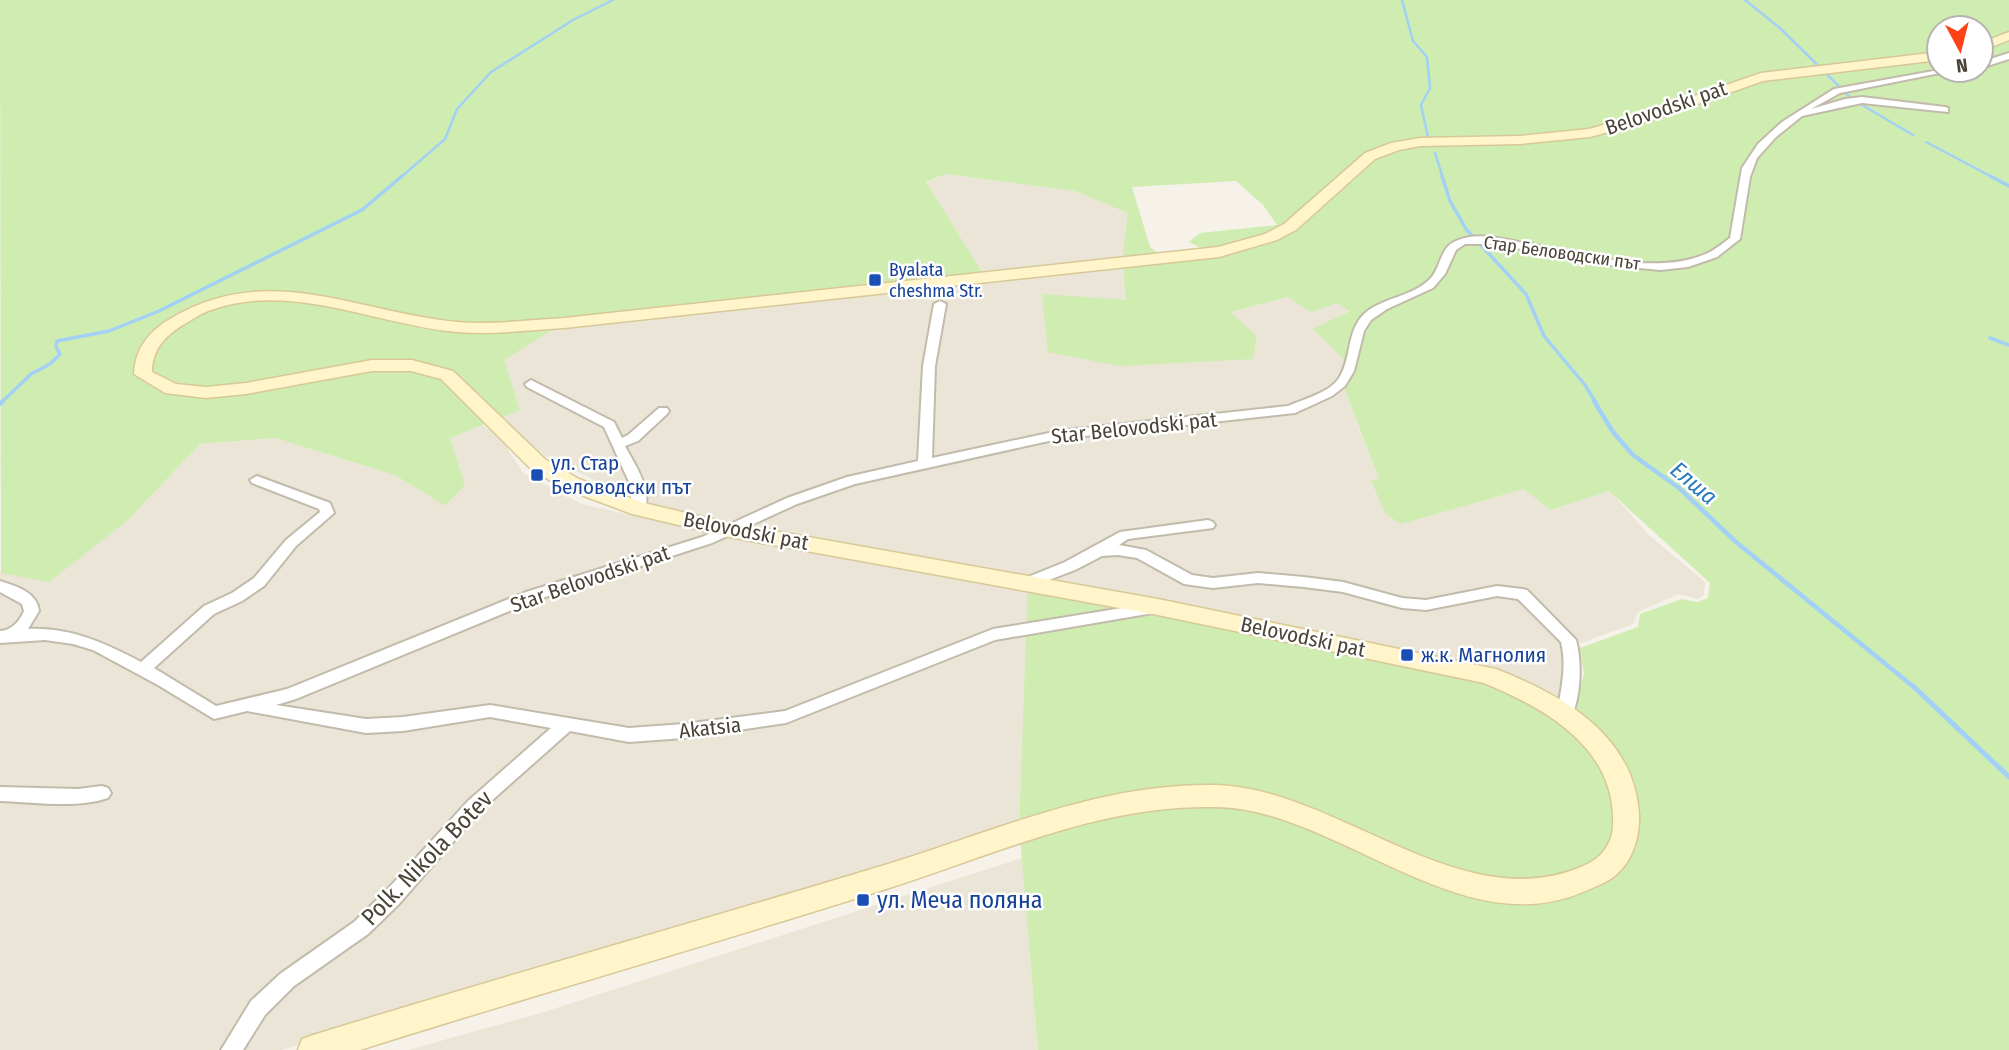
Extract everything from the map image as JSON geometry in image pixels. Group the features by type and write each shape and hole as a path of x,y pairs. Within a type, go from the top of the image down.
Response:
{"street":[{"name":"Belovodski pat","path":"313,1050 944,860 1048,822 1138,798 1224,796 1289,809 1475,887 1537,895 1574,886 1600,872 1617,857 1625,835 1628,811 1619,774 1597,740 1565,713 1526,690 1488,675 1158,607 729,530 639,509 572,484 539,465 447,375 431,367 387,365 198,393 174,391 156,385 143,374 146,351 166,328 201,308 227,299 259,294 314,299 404,321 459,327 508,327 943,284 1219,252 1271,237 1290,227 1370,156 1396,146 1420,142 1520,140 1590,133 1647,117 1761,77 1925,58"},
{"name":"Стар Беловодски път","path":"1474,240 1644,265 1686,263 1714,256 1735,239 1740,223 1747,166 1772,136 1820,99 1837,91 1925,75"},
{"path":"1801,113 1815,113 1849,101 1863,100 1945,110"},
{"name":"Star Belovodski pat","path":"5,636 45,634 73,638 98,646 164,681 214,713 290,695 531,596 706,540 824,489 925,463 1058,435 1291,410 1322,395 1345,378 1361,328 1369,316 1430,285 1442,270 1451,248 1474,240"},
{"path":"925,463 929,366 940,304"},
{"path":"531,384 609,425 640,488 639,509"},
{"path":"618,444 633,438 663,411"},
{"path":"142,670 209,610 237,597 258,582 291,543 327,513 325,506 257,480"},
{"path":"1028,583 1070,566 1125,535 1208,525"},
{"path":"1099,551 1118,550 1141,554 1189,580 1213,583 1258,578 1304,582 1343,587 1402,603 1426,605 1497,591 1521,594 1568,640 1572,652 1571,679 1565,713"},
{"path":"0,586 26,595 32,603 32,614 26,624 5,636"},
{"name":"Akatsia","path":"248,706 333,723 366,726 403,724 491,712 629,735 724,727 786,717 993,635 1158,607"},
{"name":"Polk. Nikola Botev","path":"231,1050 258,1008 287,980 369,920 474,806 566,725"},
{"path":"0,794 78,796 102,793"}],"shaded area":[{"path":"946,174 1075,191 1129,213 1123,257 982,272 926,183"},
{"path":"1112,266 1122,268 1126,301 1253,359 1257,336 1229,312 1289,297 1311,312 1338,303 1349,310 1314,330 1355,369 1344,389 1379,480 1372,480 1401,524 1524,489 1550,510 1609,490 1649,535 1705,582 1704,594 1698,599 1679,594 1638,612 1633,624 1578,644 1578,678 1563,709 1317,632 1062,581 701,520 625,495 545,456 501,417 520,409 503,360 553,330 982,283"},
{"path":"483,425 501,438 523,473 582,504 742,541 1028,591 1019,826 281,1050 0,1050 0,572 49,581 128,520 200,444 275,438 395,475 445,506 465,485 450,438"},
{"path":"1022,858 1038,1050 408,1050 544,1012"}],"green space":[{"path":"0,0 2009,0 2009,1050 1038,1050 1019,826 1028,583 1526,689 1575,704 1584,674 1580,648 1638,627 1640,614 1682,599 1697,602 1708,598 1710,583 1609,491 1550,510 1524,489 1401,524 1385,513 1371,480 1379,479 1344,388 1354,369 1313,329 1349,311 1338,303 1311,312 1288,297 1230,312 1257,336 1253,359 1119,366 1048,352 1042,294 1126,300 1122,263 1128,213 1075,191 946,174 926,182 982,272 943,283 564,323 504,360 520,410 450,438 465,485 445,506 395,475 275,438 200,444 128,520 49,582 1,573","holes":["1236,181 1263,205 1277,225 1200,233 1189,242 1201,248 1157,252 1150,247 1132,187"]}],"waterway":[{"path":"400,178 445,139 457,109 491,72 573,20 613,0"},
{"name":"Елша","path":"1402,0 1413,41 1427,57 1430,88 1421,105 1428,137"},
{"path":"1745,0 1781,29 1850,97"},
{"path":"1857,102 1913,135"},
{"path":"1926,142 1994,178"},
{"name":"Елша","path":"1435,153 1443,178"},
{"path":"1,403 31,374 50,364 60,354 56,347 57,341 109,331 159,311 362,210 402,176"},
{"name":"Елша","path":"1442,176 1450,201 1466,229 1526,294 1544,336 1585,385 1596,403"},
{"path":"1990,176 2009,186"},
{"path":"1990,338 2009,345"},
{"name":"Елша","path":"1594,401 1613,432 1633,455 1679,488 1736,542 1915,688"},
{"name":"Елша","path":"1913,686 2009,777"}],"place":[{"name":"Byalata cheshma Str.","path":"875,280"},
{"name":"ул. Стар Беловодски път","path":"537,475"},
{"name":"ж.к. Магнолия","path":"1407,655"},
{"name":"ул. Меча поляна","path":"863,900"}]}
